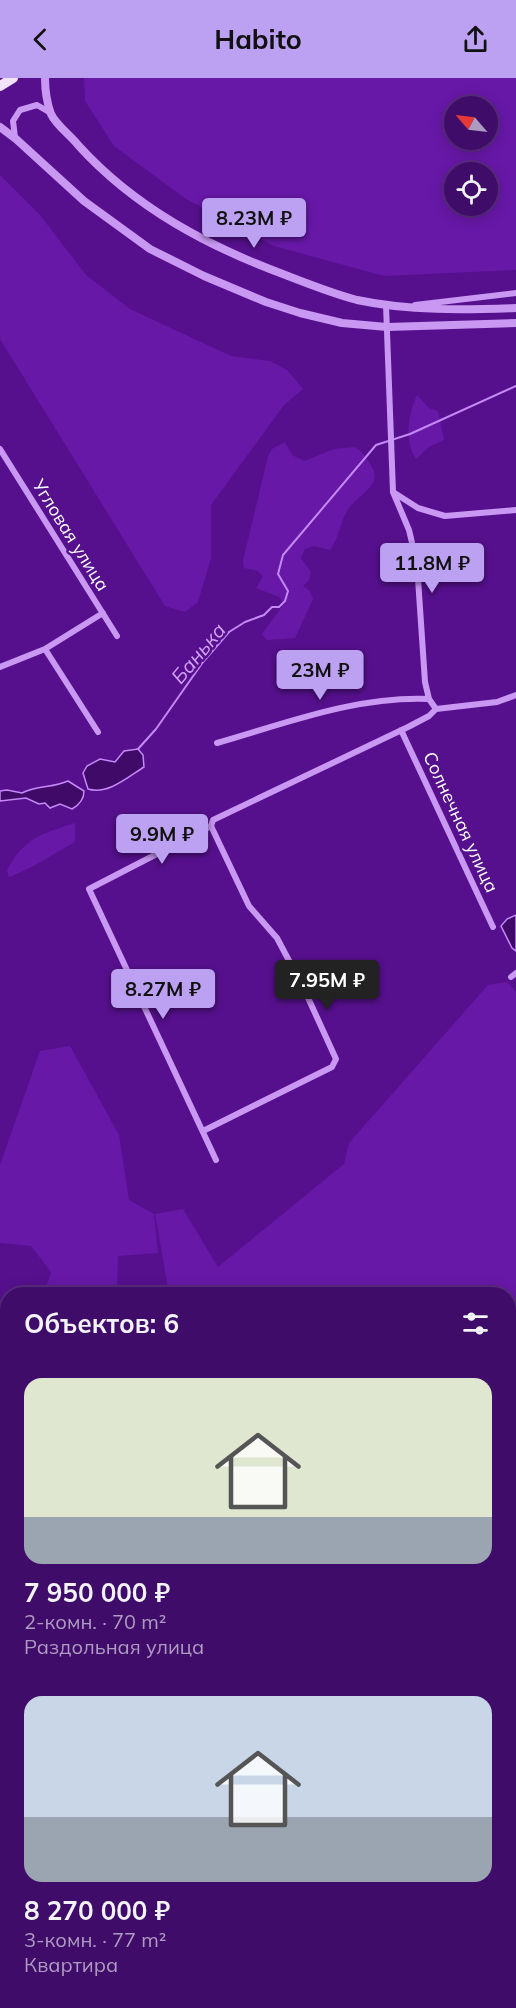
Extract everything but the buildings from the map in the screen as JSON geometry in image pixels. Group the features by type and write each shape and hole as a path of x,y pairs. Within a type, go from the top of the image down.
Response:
{"main road":[{"path":"0,86 13,78"}],"street":[{"path":"45,78 52,115"},
{"path":"16,139 13,122 17,114 24,108 37,105 52,115 95,164 134,196 174,224 237,257 326,290 398,307 516,308"},
{"path":"0,127 84,201 150,249 204,276 300,313 342,323 387,327 516,323"},
{"path":"398,307 516,292"},
{"path":"386,305 393,492 409,530 417,564 425,682 429,699 436,710"},
{"name":"Угловая улица","path":"0,449 117,636"},
{"path":"393,492 418,508 445,516 516,510"},
{"path":"0,667 45,649 103,613"},
{"path":"45,649 98,732"},
{"path":"203,1131 332,1067 336,1059 304,989 277,938 249,906 211,826 213,820 402,730 436,710 497,702 516,695"},
{"path":"217,743 354,703 401,698 429,699"},
{"name":"Солнечная улица","path":"402,730 493,927"},
{"path":"211,826 89,889 216,1160"}],"shaded area":[{"path":"84,78 516,78 516,270 384,276 274,246 186,199 114,146 85,101"},
{"path":"0,175 40,215 86,275 130,309 231,356 270,361 287,370 303,389 284,405 211,505 211,558 198,602 185,612 165,606 0,339"},
{"path":"417,395 429,408 438,411 444,440 429,447 416,459 410,444 409,427 411,410"},
{"path":"285,442 292,455 304,461 334,449 354,447 365,457 375,477 369,489 347,511 330,550 314,546 305,549 301,558 311,572 309,580 303,586 310,591 313,599 295,638 267,640 262,634 284,604 279,597 256,588 263,576 258,571 244,568 243,561 268,456 272,449"},
{"path":"138,749 143,755 144,767 125,780 103,790 88,789 83,773 87,766 100,759 115,762 124,751"},
{"path":"68,781 84,791 81,802 72,809 60,804 50,808 45,803 39,804 26,798 0,801 0,791 22,793"},
{"path":"75,823 75,842 9,877 7,871 13,860 27,844 43,834"},
{"path":"516,915 516,951 512,948 501,926 507,919"},
{"path":"507,982 516,992 516,1287 168,1287 155,1214 183,1209 218,1267 344,1164 349,1143 488,985"},
{"path":"70,1046 119,1135 129,1200 154,1214 158,1253 118,1256 117,1287 46,1287 51,1272 31,1246 0,1243 0,1165 40,1051"}],"waterway":[{"name":"Банька","path":"138,749 156,729 203,662 229,632 245,622 264,615 272,607 279,607 285,601 288,591 278,574 283,555 376,445 410,434 516,386"}]}
